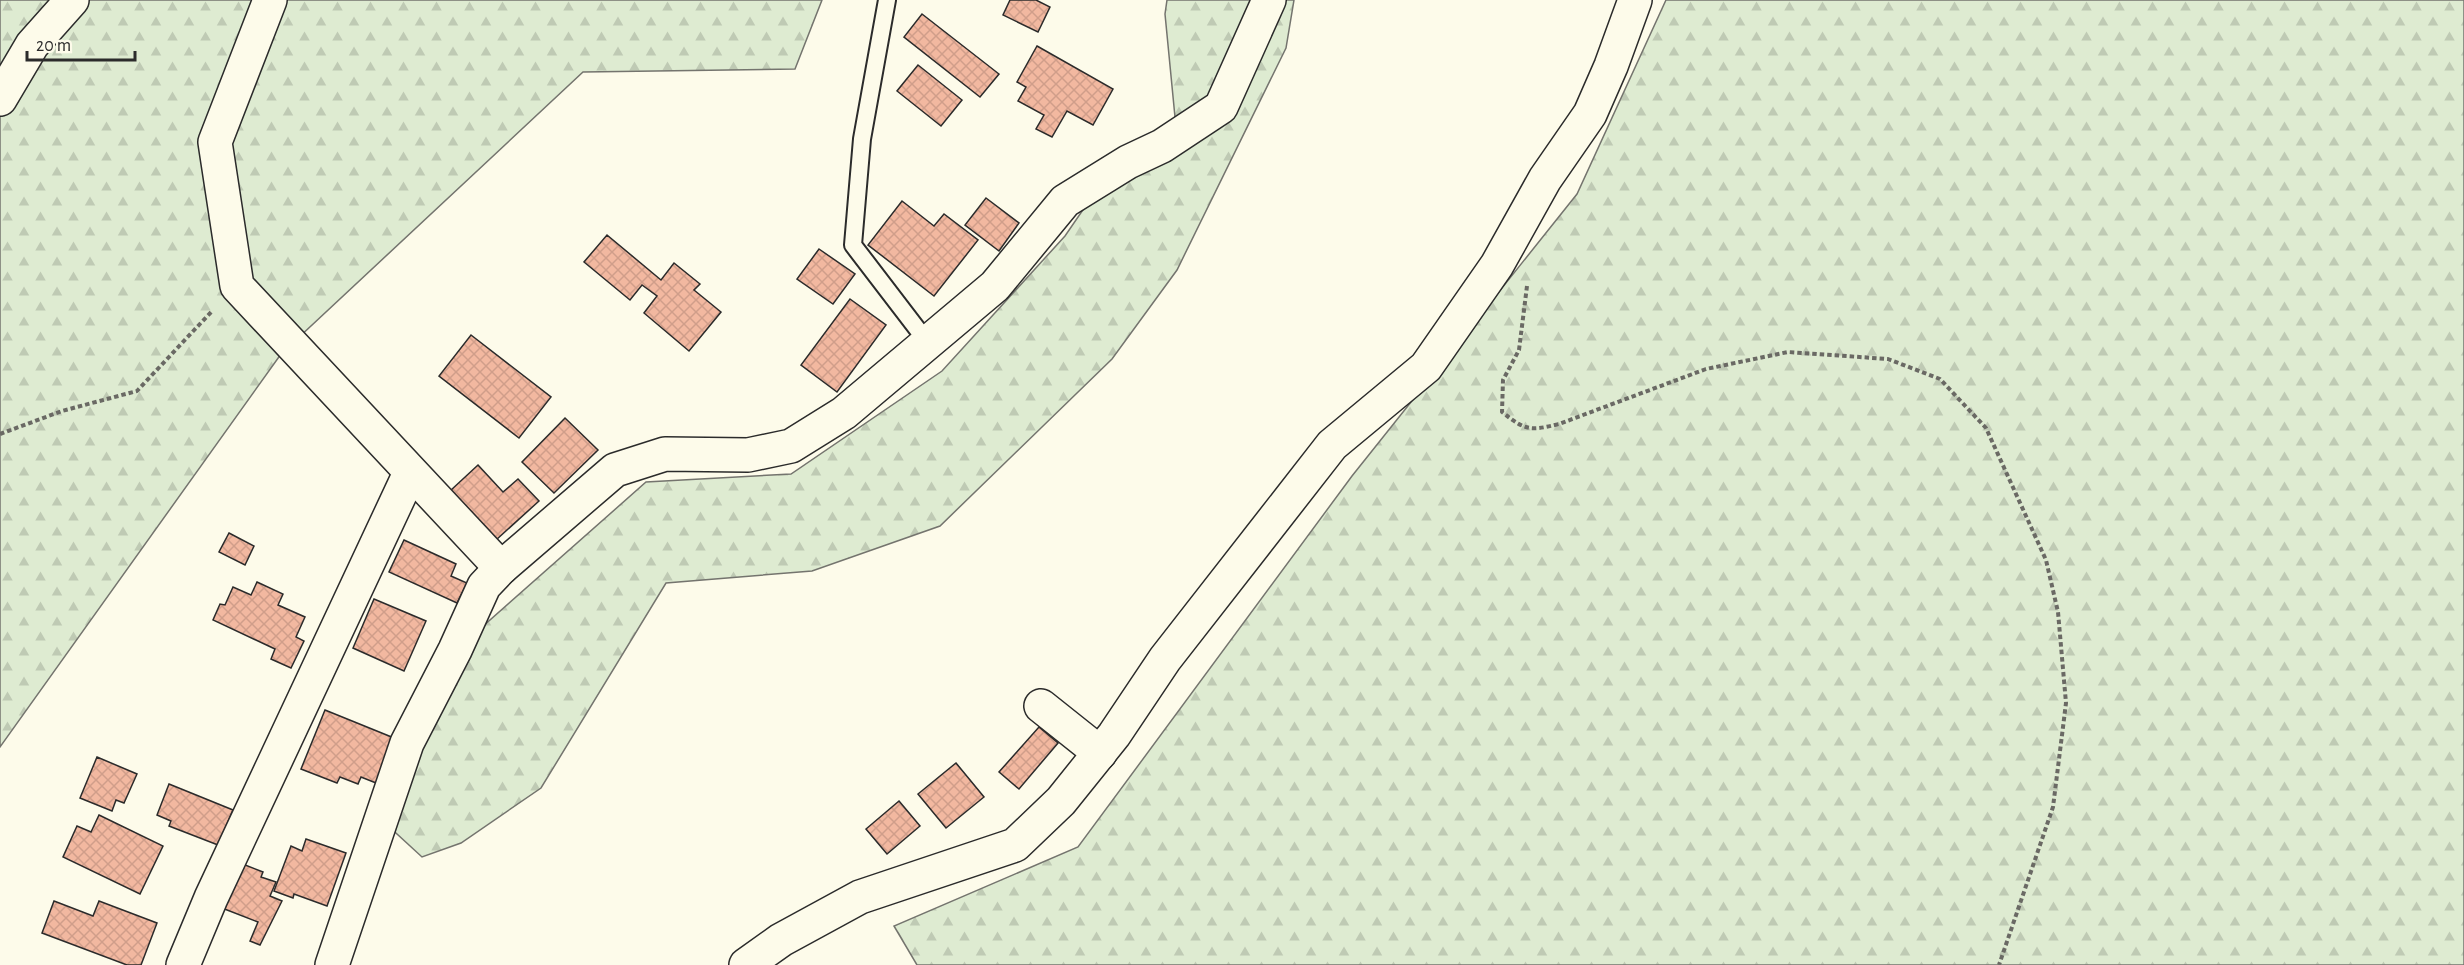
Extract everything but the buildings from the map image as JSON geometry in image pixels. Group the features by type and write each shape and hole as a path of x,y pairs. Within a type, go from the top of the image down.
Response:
{"street":[{"path":"0,99 32,45 72,0"},
{"path":"270,0 215,141 237,286 501,568"},
{"path":"333,965 407,743 455,650 484,586 501,568 615,470 665,454 748,455 791,446 844,413 995,286 1065,201 1128,162 1162,146 1221,107 1269,0"},
{"path":"746,965 781,940 860,897 1015,845 1061,801 1100,753 1165,659 1324,453 1426,367 1497,265 1545,179 1590,114 1611,66 1635,0"},
{"path":"183,965 211,898 410,473"},
{"path":"1041,706 1100,753"}],"lane":[{"path":"887,0 862,139 854,245 928,343"}],"path":[{"path":"1497,265 1527,280 1527,301 1519,350 1503,380 1502,412 1521,427 1539,429 1559,424 1706,369 1788,352 1888,359 1940,378 1986,428 2046,560 2058,612 2066,703 2053,807 1999,965"},
{"path":"0,434 62,411 136,392 237,286"}],"green space":[{"path":"0,0 822,0 795,69 583,72 281,354 0,747"},
{"path":"1167,0 1294,0 1286,48 1177,270 1112,359 940,526 812,571 666,583 541,788 461,843 422,857 384,822 481,628 646,482 791,474 942,371 1065,236 1102,182 1178,148 1165,14"},
{"path":"1666,0 2464,0 2464,965 917,965 894,926 1078,847 1352,476 1577,194"}]}
